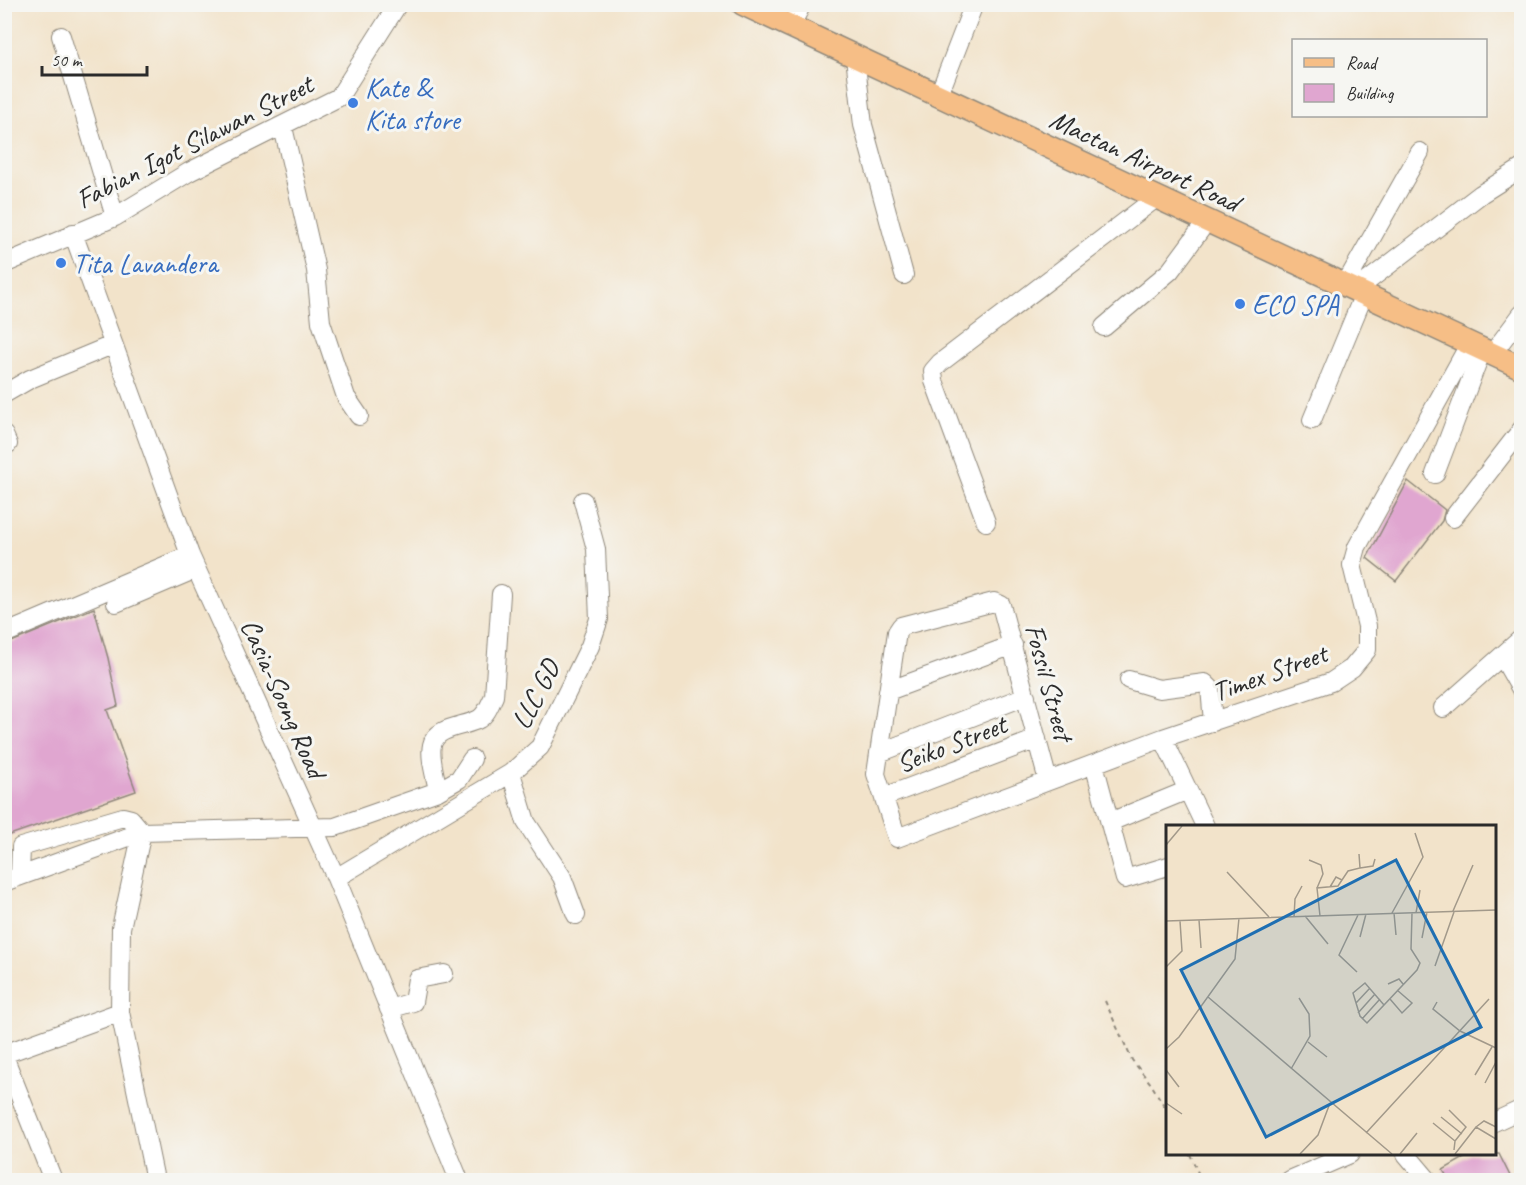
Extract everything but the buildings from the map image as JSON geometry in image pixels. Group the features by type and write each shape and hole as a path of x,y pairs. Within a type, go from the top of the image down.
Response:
{"main road":[{"name":"Mactan Airport Road","path":"743,4 1521,368"}],"street":[{"name":"Fabian Igot Silawan Street","path":"4,264 115,217 189,172 284,127 339,97 398,4"},
{"path":"790,27 802,4"},
{"path":"938,97 974,4"},
{"path":"61,36 115,217"},
{"path":"855,57 863,126 904,275"},
{"path":"284,127 316,270 321,322 346,397 359,416"},
{"path":"1312,420 1355,290 1420,152"},
{"path":"1355,290 1481,195 1521,168"},
{"path":"986,522 934,381 933,371 940,363 1156,198"},
{"path":"1104,327 1170,271 1192,244 1206,221"},
{"name":"Casia-Soong Road","path":"73,233 193,562 336,878 459,1180"},
{"path":"1435,474 1481,349 1521,314"},
{"path":"4,394 30,379 112,345"},
{"name":"Timex Street","path":"884,797 897,838 1163,738 1331,682 1352,668 1367,650 1366,626 1352,565 1357,547 1481,349"},
{"path":"1453,518 1521,429"},
{"name":"LLC GD","path":"336,878 511,773 540,747 590,646 599,619 596,549 583,501"},
{"path":"116,603 193,562"},
{"path":"4,634 193,562"},
{"path":"438,791 431,747 434,740 438,734 480,719 489,709 494,696 501,594"},
{"name":"Fossil Street","path":"888,691 897,632 901,626 994,602 1000,605 1013,645 1048,781"},
{"path":"1443,708 1521,638"},
{"path":"884,797 876,774 888,691 1013,645"},
{"path":"1502,656 1521,691"},
{"path":"1129,680 1159,689 1198,682 1208,684 1214,722"},
{"path":"879,753 1026,696"},
{"path":"1163,738 1205,825"},
{"name":"Seiko Street","path":"884,797 1037,740"},
{"path":"12,879 142,832 313,830 335,827 438,791 459,779 472,759"},
{"path":"1094,764 1125,879 1166,866"},
{"path":"511,773 526,822 562,877 576,915"},
{"path":"1110,822 1188,790"},
{"path":"12,879 21,847 123,817 131,819 142,832"},
{"path":"142,832 121,928 120,1012 155,1180"},
{"path":"389,1009 413,1002 417,978 444,974"},
{"path":"53,1180 4,1055 120,1012"},
{"path":"1496,1121 1521,1109"},
{"path":"1290,1180 1348,1155"},
{"path":"1407,1155 1428,1180"}],"path":[{"path":"1106,1001 1132,1060 1151,1084 1166,1110"},
{"path":"1190,1155 1201,1180"}],"place":[{"name":"Kate & Kita store","path":"353,103"},
{"name":"Tita Lavandera","path":"61,263"},
{"name":"ECO SPA","path":"1240,304"}]}
